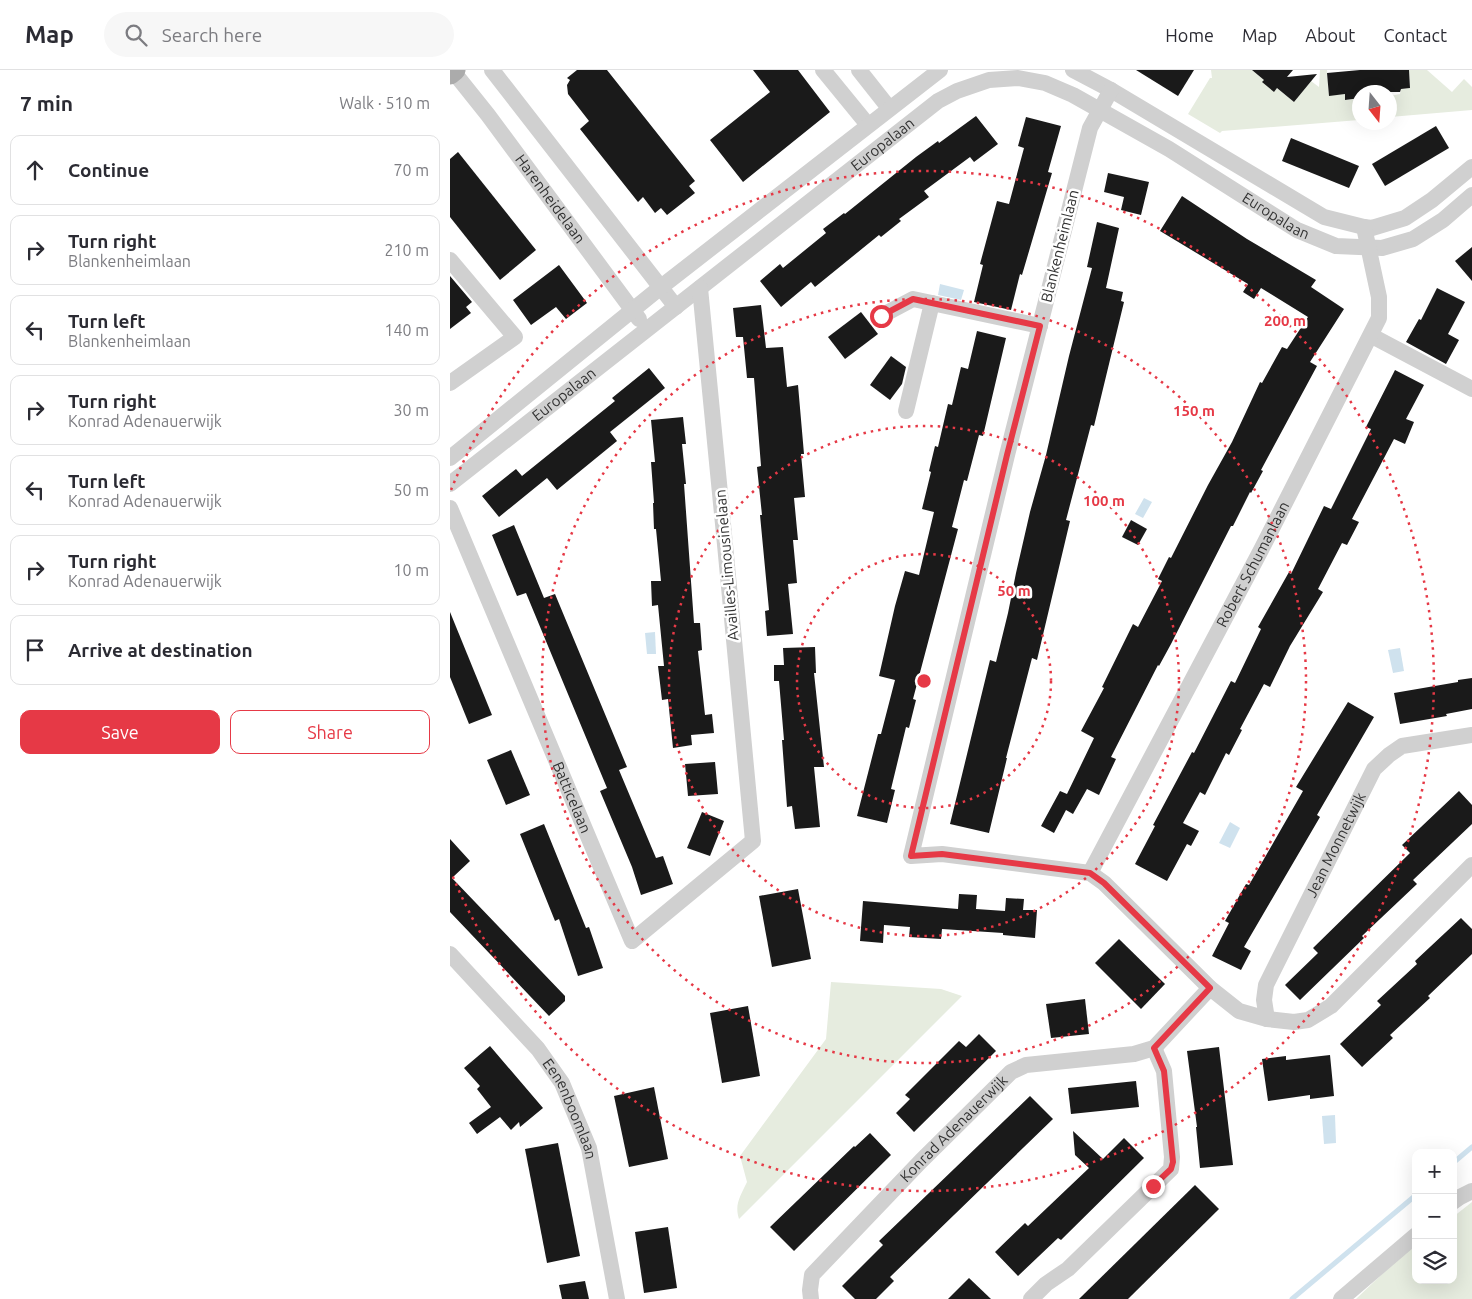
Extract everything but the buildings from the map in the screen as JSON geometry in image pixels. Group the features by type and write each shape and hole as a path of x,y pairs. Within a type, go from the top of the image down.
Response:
{"street":[{"path":"492,70 676,307"},
{"path":"823,70 868,125"},
{"path":"859,70 890,108"},
{"name":"Europalaan","path":"450,458 661,287 940,70"},
{"name":"Europalaan","path":"1073,70 1111,90 1324,217 1364,227 1372,228 1405,218 1432,200 1472,167"},
{"name":"Harenheidelaan","path":"453,71 646,329"},
{"name":"Europalaan","path":"450,484 938,101 957,91 989,80 1004,78 1030,79 1058,88 1100,109 1170,149 1298,230 1336,246 1382,248 1413,239 1443,220 1472,195"},
{"name":"Blankenheimlaan","path":"1090,873 942,854 911,856 1002,474 1090,128 1111,90"},
{"path":"1364,227 1369,248"},
{"name":"Robert Schumanlaan","path":"1090,873 1372,336 1379,318 1379,297 1369,248"},
{"path":"450,260 515,337 450,383"},
{"name":"Availles-Limousinelaan","path":"700,288 717,444 753,841"},
{"path":"881,316 913,299 1040,326"},
{"path":"906,411 932,303"},
{"path":"1372,336 1472,389"},
{"name":"Batticelaan","path":"450,508 632,941 753,841"},
{"name":"Jean Monnetwijk","path":"1267,1019 1264,1000 1266,985 1374,769 1389,754 1402,746 1472,735"},
{"path":"1090,873 1104,883 1210,988 1239,1011 1267,1019 1294,1022 1308,1020 1331,1006 1472,865"},
{"name":"Eenenboomlaan","path":"450,954 538,1049 562,1083 589,1148 617,1299"},
{"path":"1031,1299 1046,1284 1068,1269 1171,1169 1172,1157 1164,1071 1154,1048 1210,988"},
{"name":"Konrad Adenauerwijk","path":"812,1299 810,1290 812,1275 921,1161 1011,1072 1026,1066 1134,1054 1154,1048"},
{"path":"1341,1299 1412,1238"}],"shaded area":[{"path":"1211,70 1252,70 1274,92 1277,88 1294,102 1311,81 1319,87 1320,70 1327,70 1329,95 1345,94 1345,100 1352,99 1352,121 1222,131 1220,133 1188,114 1210,78 1212,78"},
{"path":"1409,70 1427,70 1452,92 1464,79 1472,87 1472,110 1397,116 1397,95 1400,94 1401,89 1410,88"},
{"path":"831,982 941,989 962,996 739,1219 738,1204 747,1182 740,1156 826,1039"},
{"path":"1412,1196 1412,1199 1294,1299 1290,1299"},
{"path":"1472,1202 1472,1299 1356,1299 1412,1248 1412,1284 1457,1284 1457,1214"}],"water":[{"path":"940,284 964,290 961,300 938,295"},
{"path":"1144,498 1152,502 1143,518 1135,514"},
{"path":"655,632 656,654 647,654 645,633"},
{"path":"1400,648 1404,671 1393,673 1388,650"},
{"path":"1230,822 1240,828 1230,848 1219,843"},
{"path":"1335,1115 1336,1143 1324,1144 1322,1116"}],"waterway":[{"path":"1457,1160 1472,1147"},
{"path":"1292,1299 1412,1198"}],"route":[{"path":"881,316 913,299 1040,326 1007,455 911,856 942,854 1090,873 1104,883 1210,988 1154,1048 1164,1071 1173,1162 1167,1174 1153,1186"}]}
